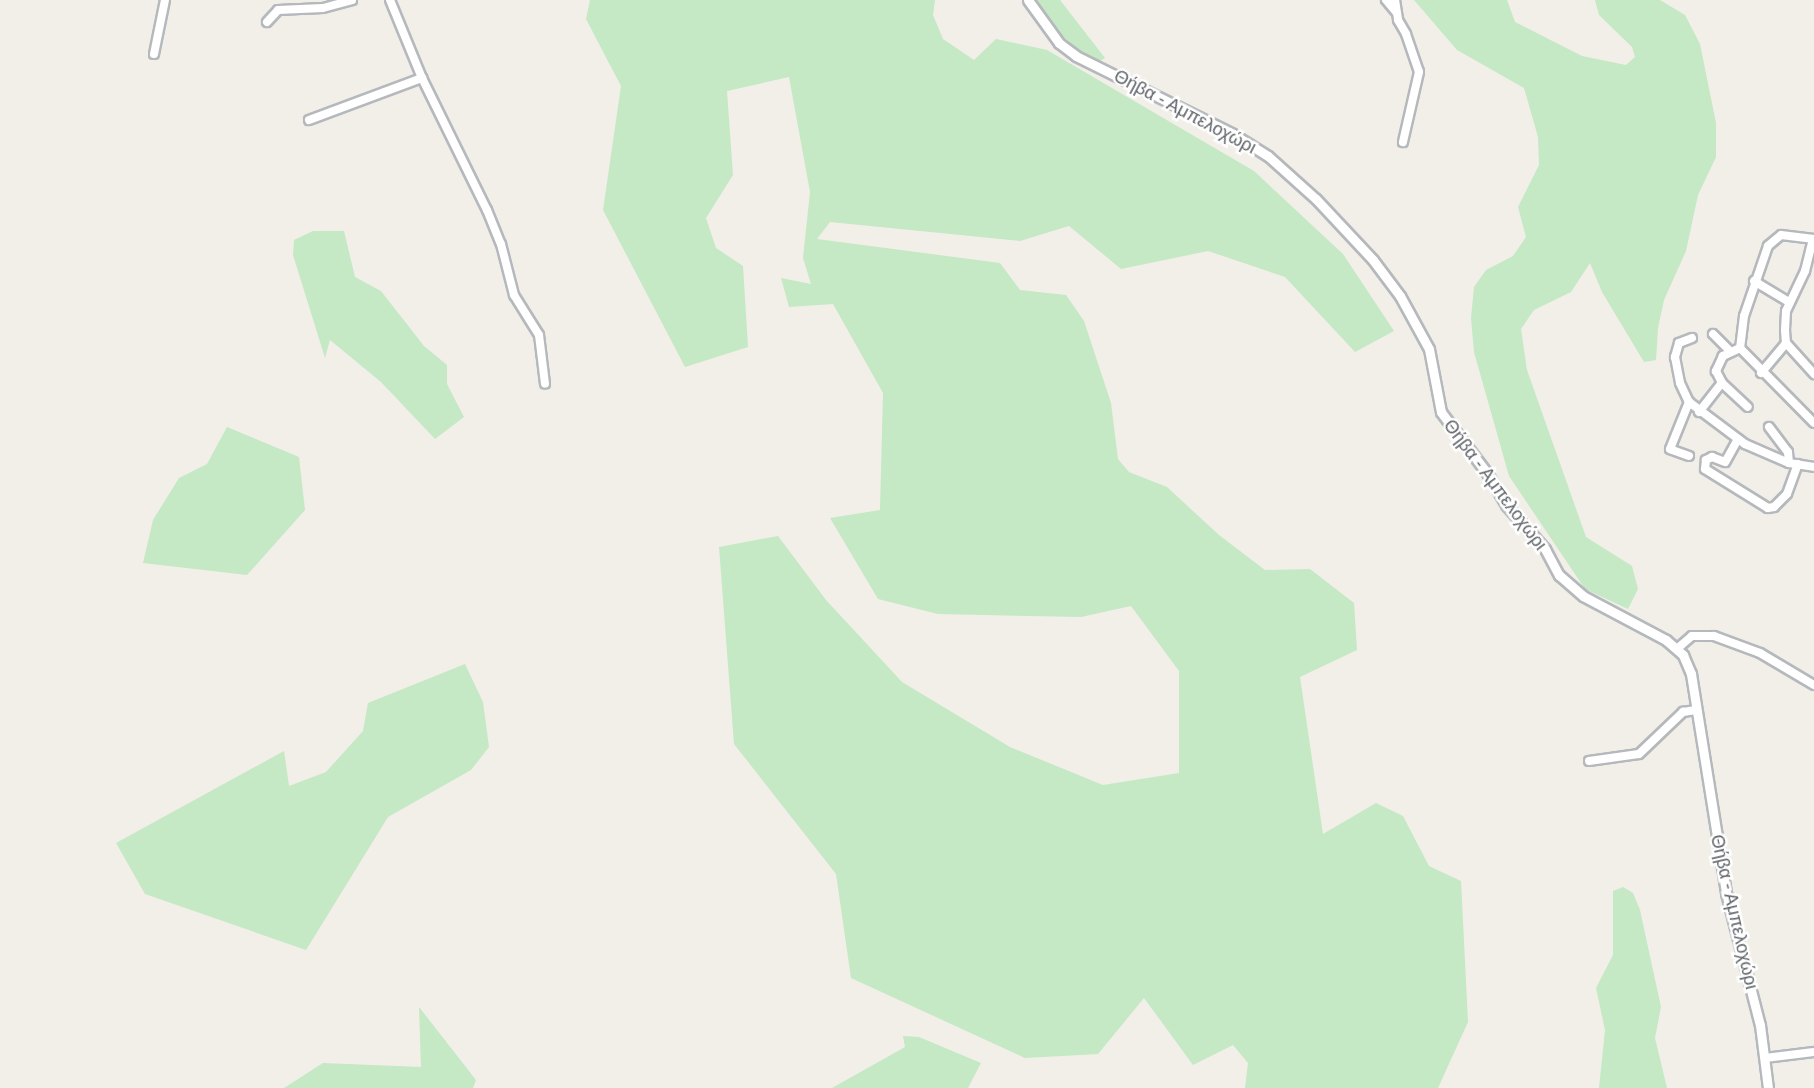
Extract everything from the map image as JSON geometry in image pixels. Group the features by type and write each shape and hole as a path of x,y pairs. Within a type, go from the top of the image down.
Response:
{"street":[{"path":"154,54 165,0"},
{"path":"267,22 278,10 323,8 352,0"},
{"path":"390,0 422,78 487,210 501,244 514,295 539,335 545,384"},
{"name":"Θήβα - Αμπελοχώρι","path":"1028,0 1052,35 1076,56 1233,134 1268,156 1316,199 1373,260 1400,296 1429,348 1441,412 1487,473 1506,505 1545,549 1559,575 1583,596 1677,648 1688,664 1726,893 1756,1005 1768,1088"},
{"path":"1386,0 1396,12"},
{"path":"1395,0 1396,12 1419,72 1403,142"},
{"path":"309,120 422,78"},
{"path":"1740,348 1754,281 1774,238 1788,235 1813,239 1805,271 1789,302 1786,343 1761,372"},
{"path":"1754,281 1789,302"},
{"path":"1713,334 1730,351"},
{"path":"1692,338 1679,343 1675,357 1680,383 1689,402 1699,412 1738,439 1789,463 1814,467"},
{"path":"1786,343 1814,374"},
{"path":"1740,348 1730,351 1717,364 1716,371 1722,383 1748,407"},
{"path":"1740,348 1761,372 1814,423"},
{"path":"1699,412 1722,383"},
{"path":"1689,402 1670,448 1689,456"},
{"path":"1769,427 1788,452 1789,463"},
{"path":"1738,439 1725,462 1712,457 1706,460 1705,469 1768,508 1774,507 1786,494 1798,464"},
{"path":"1677,648 1692,636 1714,636 1760,653 1814,685"},
{"path":"1589,761 1640,754 1683,712 1696,710"},
{"path":"1765,1058 1814,1052"}],"green space":[{"path":"590,0 935,0 933,15 943,39 974,60 996,39 1047,50 1254,171 1343,254 1394,331 1355,352 1285,277 1208,251 1121,269 1069,226 1020,241 830,222 817,239 1000,263 1020,290 1066,295 1084,321 1111,403 1118,459 1129,472 1167,487 1219,535 1265,570 1310,569 1354,603 1357,650 1300,677 1323,834 1376,803 1403,816 1429,866 1461,881 1468,1022 1438,1088 1245,1088 1248,1063 1233,1045 1193,1065 1144,998 1098,1054 1025,1058 851,978 836,874 734,744 719,547 778,536 826,600 902,682 1010,747 1103,785 1179,773 1179,671 1131,606 1081,617 938,614 878,599 830,518 880,510 883,393 833,304 789,307 781,278 811,284 803,258 810,192 789,77 727,91 733,175 706,218 716,248 743,266 748,347 685,367 603,210 621,86 586,19"},
{"path":"1035,0 1060,0 1105,58 1100,61 1083,55 1060,34"},
{"path":"1414,0 1507,0 1515,22 1582,56 1626,65 1635,57 1632,47 1599,15 1595,0 1660,0 1685,15 1700,44 1716,123 1716,157 1698,195 1686,251 1664,300 1658,328 1656,360 1644,362 1602,292 1590,263 1571,292 1534,310 1521,329 1527,370 1586,537 1632,566 1638,589 1628,609 1585,589 1509,476 1474,352 1471,318 1474,287 1486,270 1513,256 1526,237 1518,207 1539,165 1538,137 1524,88 1457,50"},
{"path":"313,231 344,231 355,277 381,291 424,346 447,365 447,384 464,417 435,439 381,382 330,340 325,358 293,255 294,240"},
{"path":"227,427 299,457 305,510 247,575 143,563 153,520 179,478 207,464"},
{"path":"465,664 483,702 489,747 471,770 388,817 306,950 145,894 116,843 284,751 289,786 326,772 363,731 368,703"},
{"path":"1623,887 1633,893 1640,910 1661,1007 1655,1038 1667,1088 1599,1088 1605,1030 1596,988 1613,955 1613,891"},
{"path":"419,1007 476,1080 473,1088 284,1088 323,1063 421,1067"},
{"path":"903,1036 919,1037 981,1063 968,1088 832,1088 905,1047"}]}
